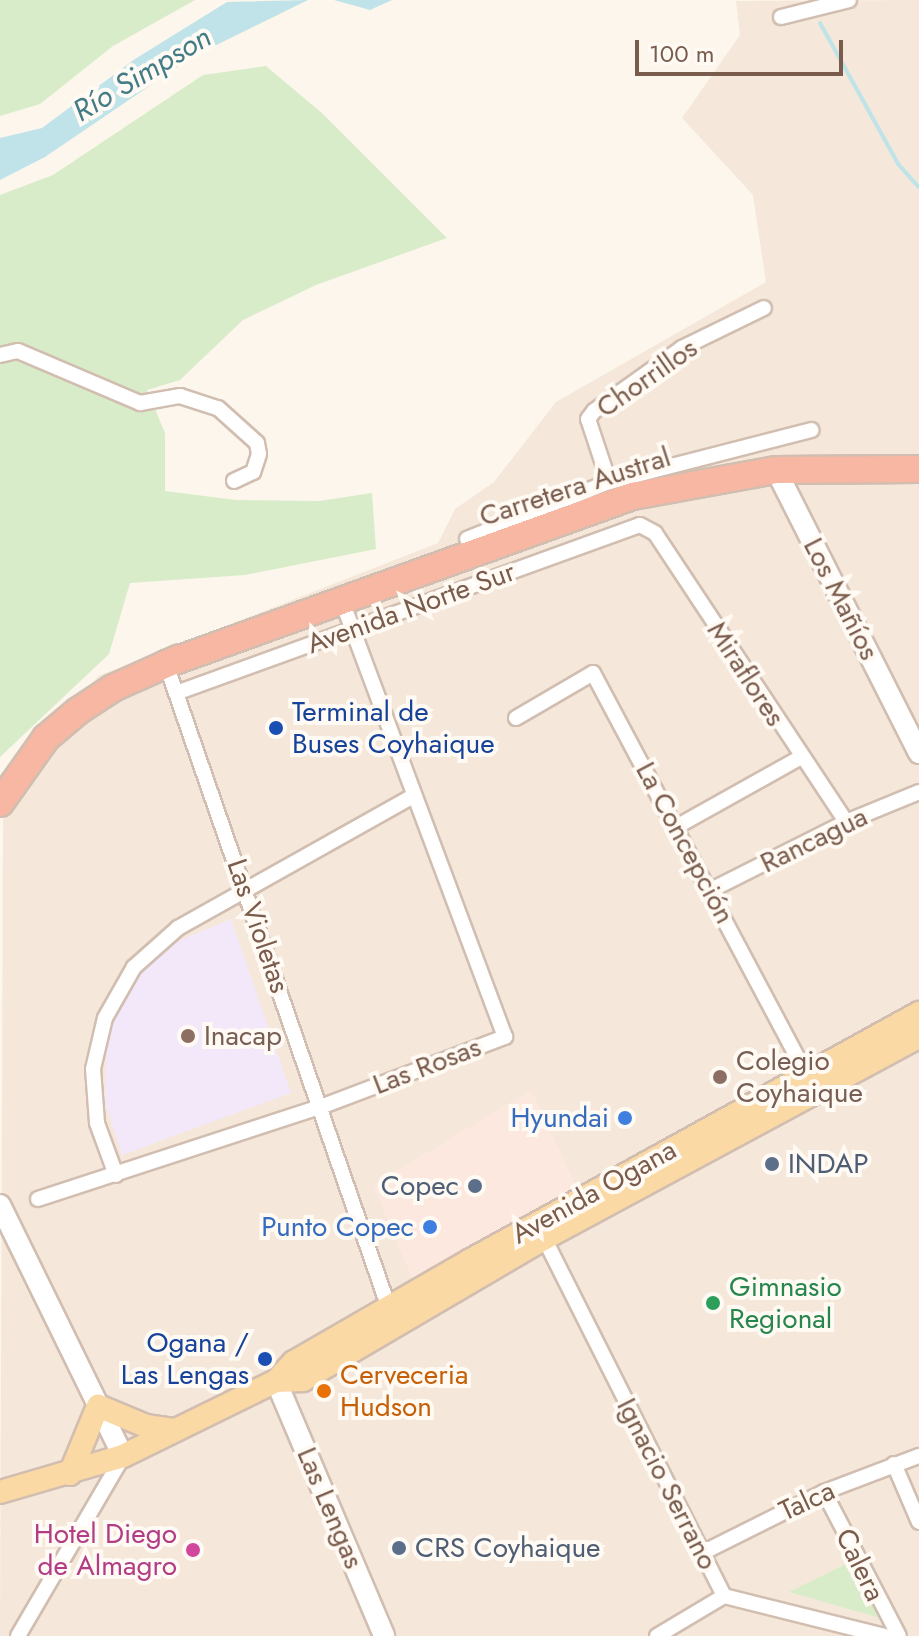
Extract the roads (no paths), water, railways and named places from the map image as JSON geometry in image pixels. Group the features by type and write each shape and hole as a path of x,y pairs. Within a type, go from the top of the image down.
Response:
{"highway":[{"name":"Carretera Austral","path":"0,803 57,729 113,688 166,664 341,598 633,496 776,470 919,469"}],"main road":[{"name":"Avenida Ogana","path":"0,1492 123,1456 276,1381 303,1380 392,1317 541,1231 811,1083 919,1013"},
{"name":"Avenida Ogana","path":"811,1083 919,1037"},
{"path":"70,1474 98,1406 146,1426 174,1430"}],"street":[{"path":"781,17 849,0"},
{"name":"Chorrillos","path":"609,482 588,419 594,411 682,348 764,308"},
{"path":"0,355 18,351 140,403 180,396 218,408 257,443 259,454 253,472 234,481"},
{"path":"467,539 609,482 761,446 811,430"},
{"name":"Los Mañíos","path":"761,446 919,753"},
{"name":"Avenida Norte Sur","path":"176,693 634,526 646,526"},
{"name":"Miraflores","path":"646,526 846,822"},
{"name":"Las Rosas","path":"38,1199 323,1106 505,1037 411,797 341,598"},
{"name":"Las Violetas","path":"166,664 323,1106 392,1317"},
{"name":"La Concepción","path":"516,718 593,673 811,1083"},
{"path":"676,827 801,757"},
{"name":"Rancagua","path":"711,890 846,822 919,792"},
{"path":"116,1175 101,1141 92,1087 97,1043 110,1004 154,946 411,797"},
{"path":"1,1210 123,1456 18,1636"},
{"name":"Ignacio Serrano","path":"541,1231 697,1549 724,1596 885,1636"},
{"name":"Las Lengas","path":"276,1381 384,1636"},
{"name":"Talca","path":"697,1549 710,1549 824,1492 919,1456"},
{"path":"894,1464 919,1522"},
{"name":"Calera","path":"824,1492 899,1636"},
{"path":"657,1636 724,1596"}],"water":[{"name":"Río Simpson","path":"308,0 192,57 45,157 0,180 0,138 42,128 135,59 227,2"},
{"path":"334,0 392,0 370,10"}],"waterway":[{"path":"820,23 898,164 919,187"}],"place":[{"name":"Terminal de Buses Coyhaique","path":"276,728"},
{"name":"Inacap","path":"188,1036"},
{"name":"Colegio Coyhaique","path":"720,1077"},
{"name":"Hyundai","path":"625,1118"},
{"name":"INDAP","path":"772,1164"},
{"name":"Copec","path":"475,1186"},
{"name":"Punto Copec","path":"430,1227"},
{"name":"Gimnasio Regional","path":"713,1303"},
{"name":"Ogana / Las Lengas","path":"265,1359"},
{"name":"Cerveceria Hudson","path":"324,1391"},
{"name":"CRS Coyhaique","path":"399,1548"},
{"name":"Hotel Diego de Almagro","path":"193,1550"}]}
